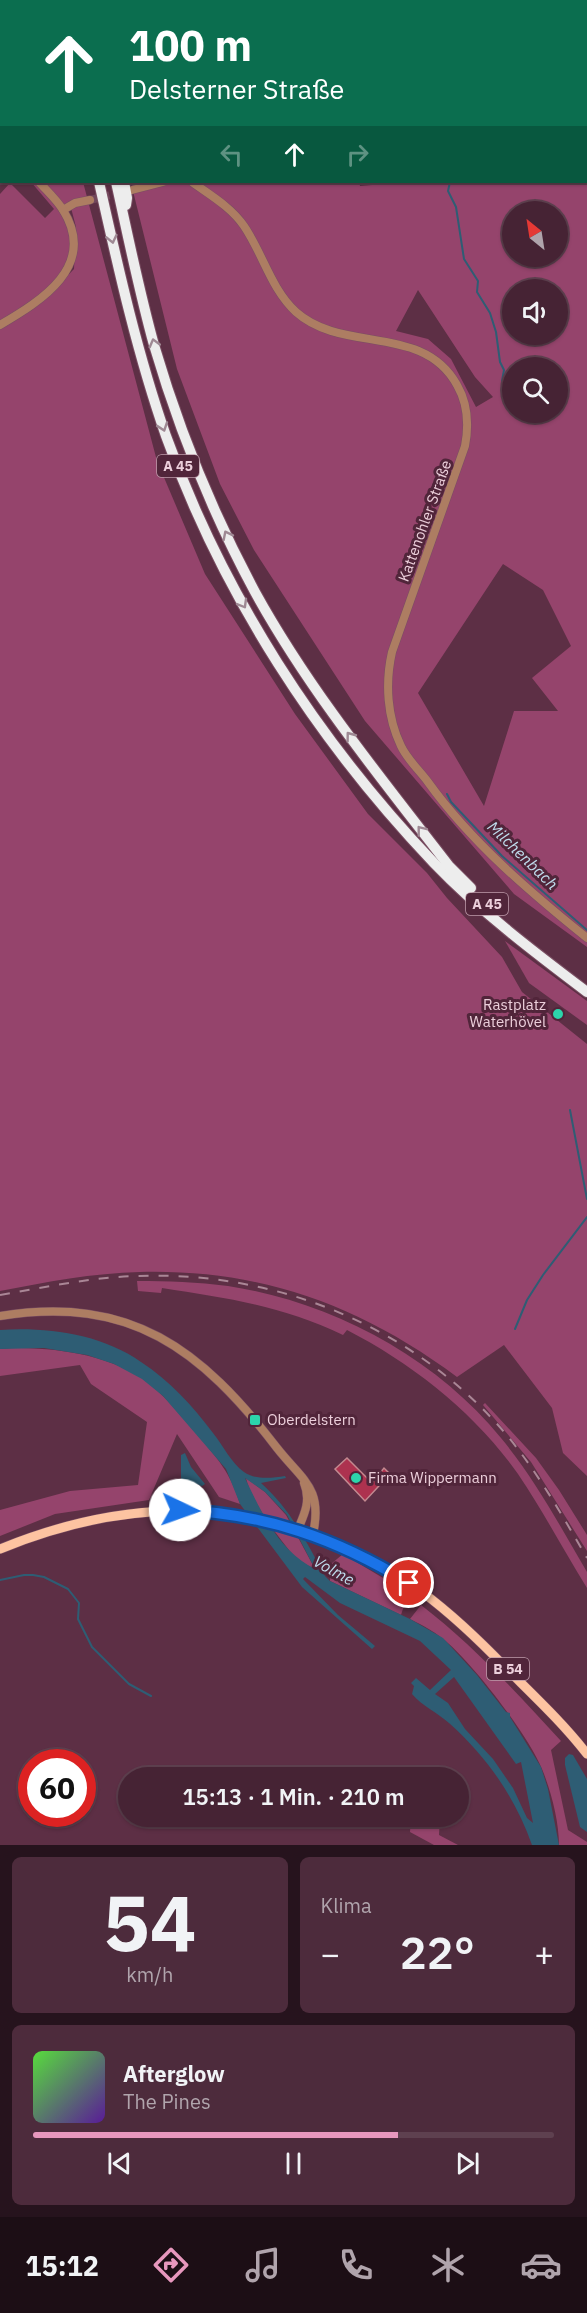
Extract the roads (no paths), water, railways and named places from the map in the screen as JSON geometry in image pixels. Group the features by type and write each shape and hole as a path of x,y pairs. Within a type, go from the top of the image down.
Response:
{"highway":[{"name":"A 45","path":"99,183 124,295 167,438 195,508 241,601 280,666 325,732 393,817 435,863 472,900 534,952 587,992"},
{"name":"A 45","path":"116,183 164,377 183,433 218,517 256,593 291,651 334,714 449,866 477,896 539,948 587,983"},
{"path":"124,214 128,186"}],"main road":[{"name":"B 54","path":"0,1549 69,1525 126,1513 180,1510 243,1517 313,1534 388,1570 442,1608 543,1705 587,1754"}],"street":[{"path":"0,326 42,298 66,274 73,246 68,220 63,210 40,183"},
{"path":"128,186 154,183"},
{"name":"Kattenohler Straße","path":"193,183 236,216 252,239 282,296 297,313 314,325 330,332 402,344 424,352 444,367 458,386 468,415 465,447 392,652 388,679 392,721 404,751 456,817 507,870 587,938"},
{"path":"63,210 75,203 90,200"},
{"path":"0,1316 31,1311 73,1311 115,1319 159,1336 188,1354 229,1389 313,1490 316,1503 313,1534"},
{"path":"298,1529 308,1496 302,1479"}],"water":[{"path":"18,1329 74,1334 125,1352 152,1369 180,1394 231,1459 244,1472 258,1477 285,1476 286,1478 261,1483 290,1515 325,1576 330,1581 410,1619 443,1638 477,1675 506,1712 510,1713 510,1717 541,1767 548,1789 559,1845 532,1845 508,1794 476,1750 449,1723 412,1694 414,1686 411,1683 416,1678 430,1690 451,1670 420,1641 340,1603 305,1577 303,1579 338,1615 375,1646 372,1649 302,1587 240,1504 226,1469 163,1396 142,1379 114,1364 87,1355 44,1348 0,1349 0,1330","holes":["245,1478 265,1492 287,1515 315,1569 303,1562 282,1542 265,1517","454,1677 516,1764 521,1762 533,1823 527,1818 513,1788 493,1759 465,1729 448,1703 435,1694"]},
{"path":"185,1453 191,1467 205,1484 202,1486 181,1479 181,1455"},
{"path":"569,1754 573,1755 587,1779 587,1832 580,1827 565,1765 565,1758"}],"waterway":[{"name":"Milchenbach","path":"450,183 448,191 456,207 464,259 478,281 477,292 490,313 502,366"},
{"name":"Milchenbach","path":"447,794 451,802 502,856 587,930"},
{"path":"570,1110 587,1199"},
{"path":"515,1329 527,1300 543,1275 587,1217"},
{"path":"0,1580 33,1575 44,1577 68,1589 79,1603 78,1619 92,1647 129,1684 151,1696"}],"tunnel":[{"path":"90,200 123,192"}],"railway":[{"path":"0,1295 104,1278 191,1277 242,1284 292,1296 340,1313 386,1335 429,1363 469,1396 505,1433 528,1463 587,1558"}],"place":[{"name":"Rastplatz Waterhövel","path":"558,1014"},
{"name":"Oberdelstern","path":"255,1420"},
{"name":"Firma Wippermann","path":"356,1478"}],"water label":[{"name":"Volme","path":"334,1570"}]}
